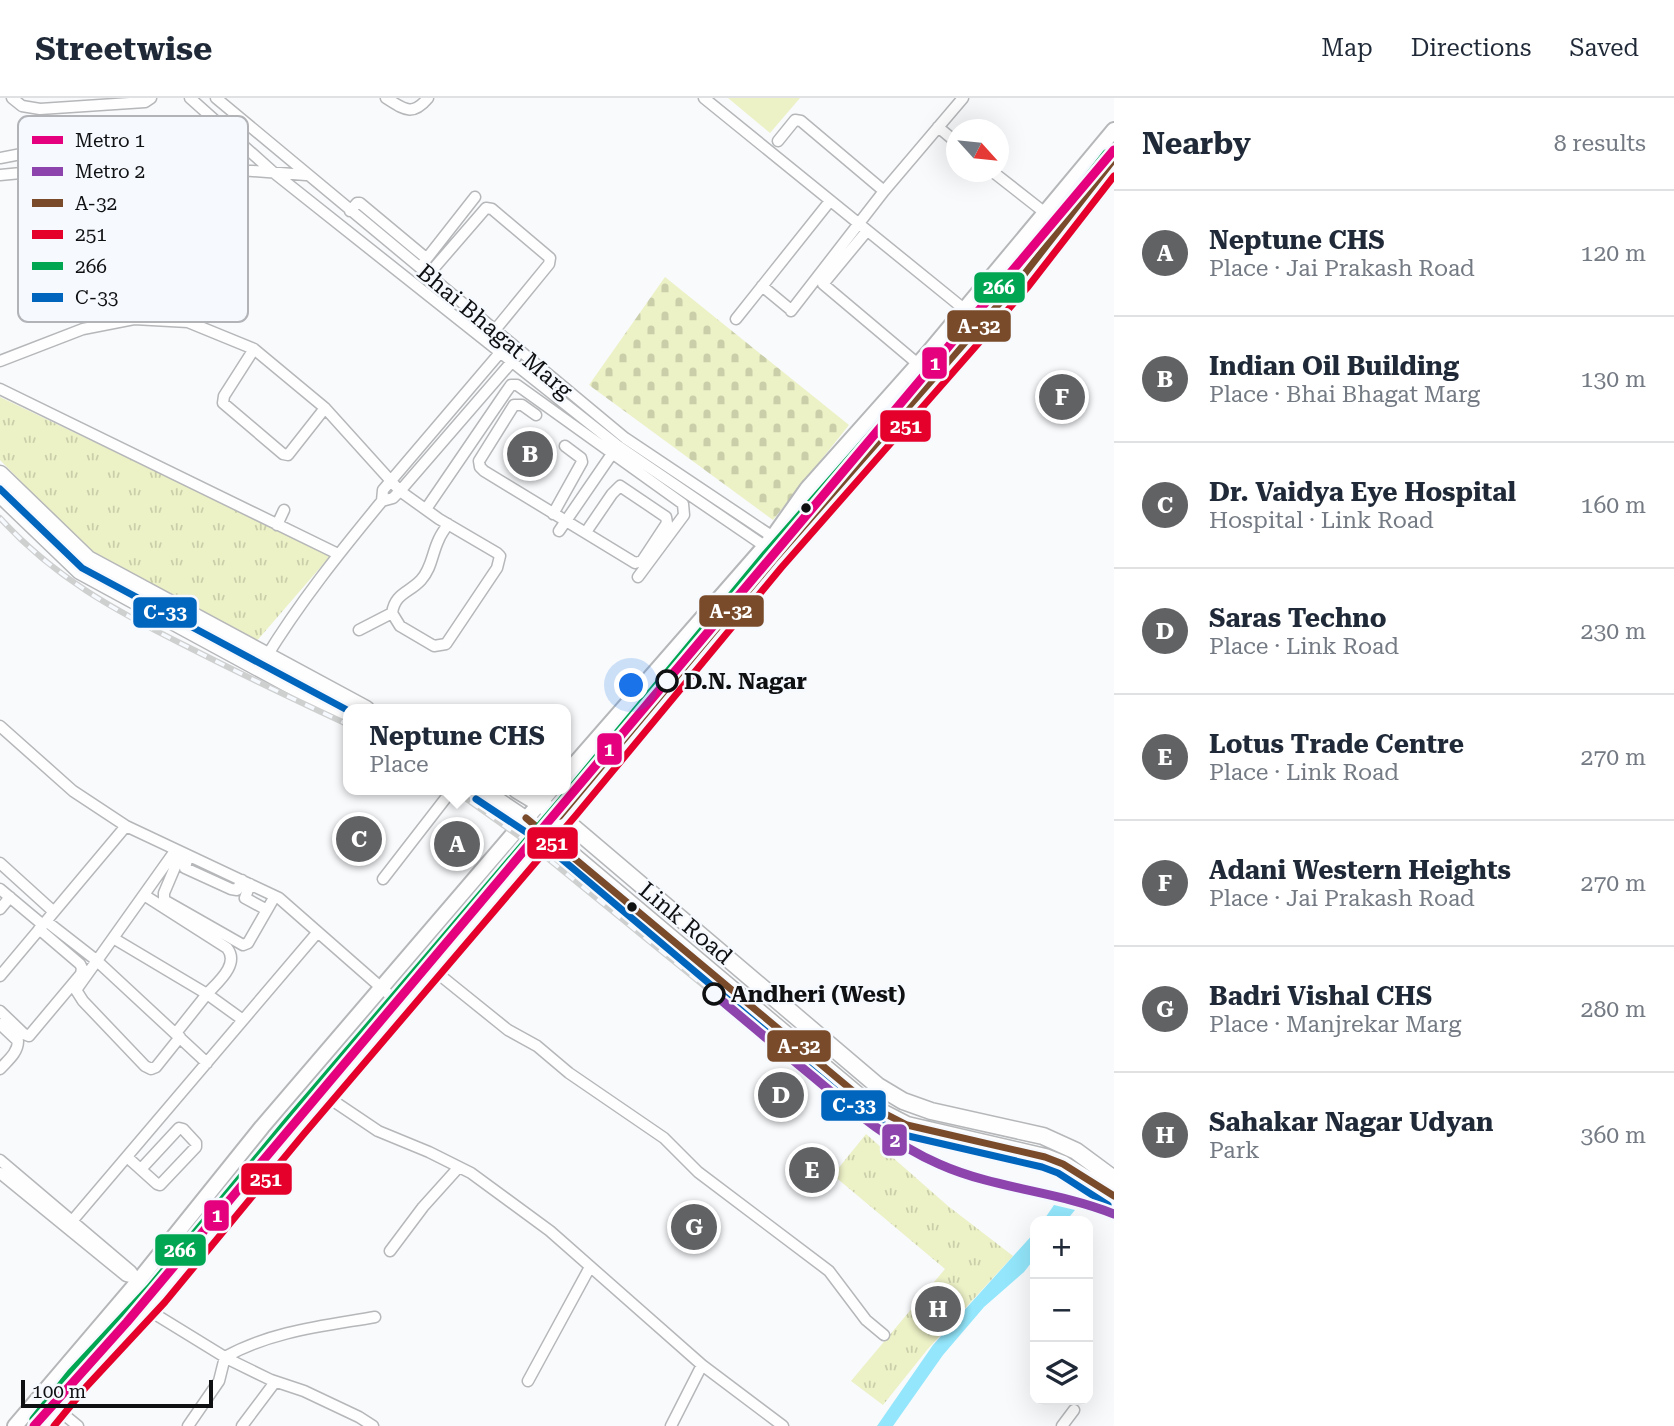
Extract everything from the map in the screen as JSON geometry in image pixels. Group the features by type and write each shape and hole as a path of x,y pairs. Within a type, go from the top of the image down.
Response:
{"main road":[{"path":"571,767 769,541 807,489 918,364 1114,130"},
{"path":"41,1426 145,1308 781,553 1019,281 1114,159"},
{"path":"0,474 88,559 263,662 343,714"},
{"path":"0,494 80,571 263,662 355,704"},
{"name":"Link Road","path":"490,795 546,833 872,1107 907,1125 1045,1157 1063,1164 1114,1196"},
{"name":"Link Road","path":"526,795 559,816 878,1086 903,1101 931,1111 1043,1136 1076,1151 1114,1179"},
{"path":"15,1426 262,1127 547,795"}],"street":[{"path":"12,98 22,106 40,109 145,102 151,98"},
{"path":"190,98 210,116"},
{"name":"Bhai Bhagat Marg","path":"216,98 235,115"},
{"path":"386,98 406,110 411,110 422,105 428,98"},
{"path":"704,98 862,229 964,309"},
{"path":"918,364 823,284 862,229 884,191 963,98"},
{"path":"778,141 795,120 801,121 884,191"},
{"name":"Bhai Bhagat Marg","path":"248,126 520,351 619,446"},
{"path":"938,127 946,133"},
{"path":"248,150 619,446 682,504 684,516 638,578"},
{"path":"0,158 18,154"},
{"path":"248,170 306,175"},
{"path":"0,175 18,173"},
{"path":"1006,182 1044,212"},
{"path":"419,268 475,197"},
{"path":"736,319 830,201"},
{"path":"350,211 360,203 426,258"},
{"path":"428,275 486,208 492,209 550,258 550,264 495,330"},
{"path":"379,235 388,225"},
{"path":"826,263 862,229"},
{"path":"762,286 790,309 848,232"},
{"path":"454,314 463,304"},
{"path":"0,361 83,330 120,322"},
{"path":"188,322 254,349 325,408 400,491 497,553 497,568 444,646 434,646 400,626 392,613 397,598 420,581 426,573 438,539 448,524"},
{"path":"263,662 338,554 382,501 383,490 509,342"},
{"path":"254,349 224,396 223,403 283,454 288,454 325,408"},
{"path":"382,501 393,498 400,491 520,351"},
{"path":"426,509 511,385 517,385 741,522 769,541 781,553"},
{"path":"0,389 338,554"},
{"path":"536,415 522,405 514,405 482,455 480,467 635,563 642,561 667,523 666,517 620,486 586,532"},
{"path":"553,514 582,462 581,458 565,446"},
{"path":"559,531 619,446"},
{"path":"278,525 284,510"},
{"path":"359,631 392,613"},
{"path":"0,726 73,791 126,826 275,895 401,1005"},
{"path":"383,879 448,795"},
{"path":"0,976 4,964 43,925 126,826"},
{"path":"182,854 184,867 235,891 246,882"},
{"path":"144,895 227,947 232,960 226,973 207,994 156,1067 151,1069 145,1066 76,990 144,895 182,854"},
{"path":"182,854 164,893 166,902 243,945 248,943 275,895"},
{"path":"0,863 54,912"},
{"path":"203,876 207,865"},
{"path":"220,884 225,873"},
{"path":"0,1011 23,1034 29,1036 81,974 82,968 43,925 0,890 13,875"},
{"path":"246,882 245,898 267,910"},
{"path":"255,904 261,889"},
{"path":"0,909 10,897"},
{"path":"43,925 96,960 207,1062"},
{"path":"69,1224 317,933"},
{"path":"113,938 207,994 243,1020"},
{"path":"431,968 508,1030 537,1046 569,1073 664,1138 698,1172 829,1271 866,1320 884,1335"},
{"path":"0,1024 18,1041 15,1052 0,1069"},
{"path":"323,1094 378,1131 471,1173 550,1231 702,1365 783,1426"},
{"path":"127,1157 141,1169 160,1185 196,1147 196,1143 179,1128 141,1169"},
{"path":"0,1160 69,1224"},
{"path":"390,1251 423,1207 459,1167"},
{"path":"0,1173 131,1271 145,1308 225,1357 275,1382 304,1391 373,1426"},
{"path":"527,1381 590,1267"},
{"path":"188,1426 219,1381 225,1357 269,1337 292,1334 316,1325 375,1317"},
{"path":"671,1426 702,1365"},
{"path":"242,1426 275,1382"},
{"path":"55,1408 78,1426"},
{"path":"1062,1426 1074,1410"}],"green space":[{"path":"728,98 800,98 770,133"},
{"path":"665,277 849,425 773,520 589,385"},
{"path":"0,397 331,555 255,643 88,550 0,460"},
{"path":"866,1134 948,1206 1013,1256 927,1350 883,1405 851,1381 945,1269 833,1175"}],"water":[{"path":"1054,1205 1075,1210 1070,1216 1046,1216"},
{"path":"1030,1238 1030,1264 1024,1272 984,1307 943,1355 893,1426 877,1426 933,1345"}],"railway":[{"path":"0,518 63,575 109,605 158,632 343,722"},
{"path":"461,795 530,844 714,994"}],"metro line":[{"name":"1","path":"571,795 1114,150"},
{"name":"1","path":"34,1426 127,1322 571,795"},
{"name":"2","path":"714,994 860,1115 922,1156 982,1179 1070,1200 1114,1214"}],"transit line":[{"name":"266","path":"571,788 765,554 1011,274 1106,153"},
{"name":"A-32","path":"560,816 773,561 1019,281 1114,159"},
{"name":"251","path":"54,1426 86,1387 165,1302 781,568 1027,288 1114,176"},
{"name":"C-33","path":"0,489 82,568 343,708"},
{"name":"266","path":"33,1419 70,1373 149,1288 287,1121 565,795"},
{"name":"C-33","path":"476,799 544,844 866,1116 904,1135 1042,1167 1058,1173 1108,1205"},
{"name":"A-32","path":"526,818 872,1107 907,1125 1045,1157 1063,1164 1114,1196"}],"place":[{"name":"Adani Western Heights","path":"1062,397"},
{"name":"Indian Oil Building","path":"530,454"},
{"name":"D.N. Nagar","path":"667,681"},
{"name":"Dr. Vaidya Eye Hospital","path":"359,839"},
{"name":"Neptune CHS","path":"457,844"},
{"name":"Andheri (West)","path":"714,994"},
{"name":"Saras Techno","path":"781,1095"},
{"name":"Lotus Trade Centre","path":"812,1170"},
{"name":"Badri Vishal CHS","path":"694,1227"},
{"name":"Sahakar Nagar Udyan","path":"938,1309"}]}
